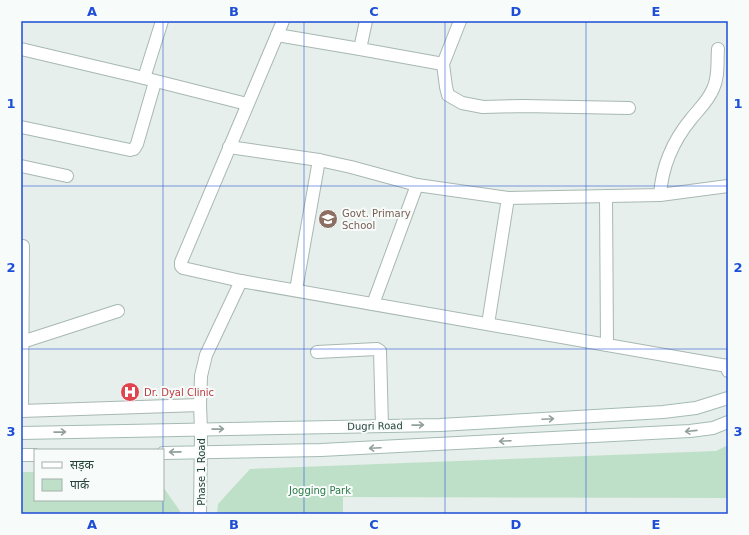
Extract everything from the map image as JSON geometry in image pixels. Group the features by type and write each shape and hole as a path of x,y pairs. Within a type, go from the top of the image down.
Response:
{"street":[{"path":"21,126 130,150 134,149 137,144 162,21"},
{"path":"283,21 181,262 181,266 183,268 241,281 728,367"},
{"path":"360,49 366,21"},
{"path":"460,21 443,64 448,95 462,103 483,107 523,106 629,108"},
{"path":"277,35 443,64"},
{"path":"21,49 247,104"},
{"path":"660,195 661,179 664,168 681,132 709,97 714,88 717,75 718,49"},
{"path":"230,147 319,160 417,185 508,198 660,195 728,186"},
{"path":"296,290 319,160"},
{"path":"21,166 67,176"},
{"path":"373,304 417,185"},
{"path":"606,196 607,345"},
{"path":"488,324 508,198"},
{"path":"21,246 23,246 22,411 200,405"},
{"name":"Phase 1 Road","path":"200,514 201,376 206,355 241,281"},
{"path":"22,342 118,311"},
{"path":"316,352 377,349 380,351 382,426"},
{"name":"Dugri Road","path":"21,433 440,425 663,412 696,408 728,398"},
{"name":"Dugri Road","path":"164,453 321,450 690,431 713,428 728,422"},
{"path":"21,455 34,454"}],"green space":[{"name":"Jogging Park","path":"728,445 728,498 343,497 343,514 217,514 218,504 250,469 716,451"},
{"path":"21,472 34,472 34,501 164,501 164,488 180,511 180,514 21,514"}],"place":[{"name":"Govt. Primary School","path":"328,219"},
{"name":"Dr. Dyal Clinic","path":"130,392"}]}
